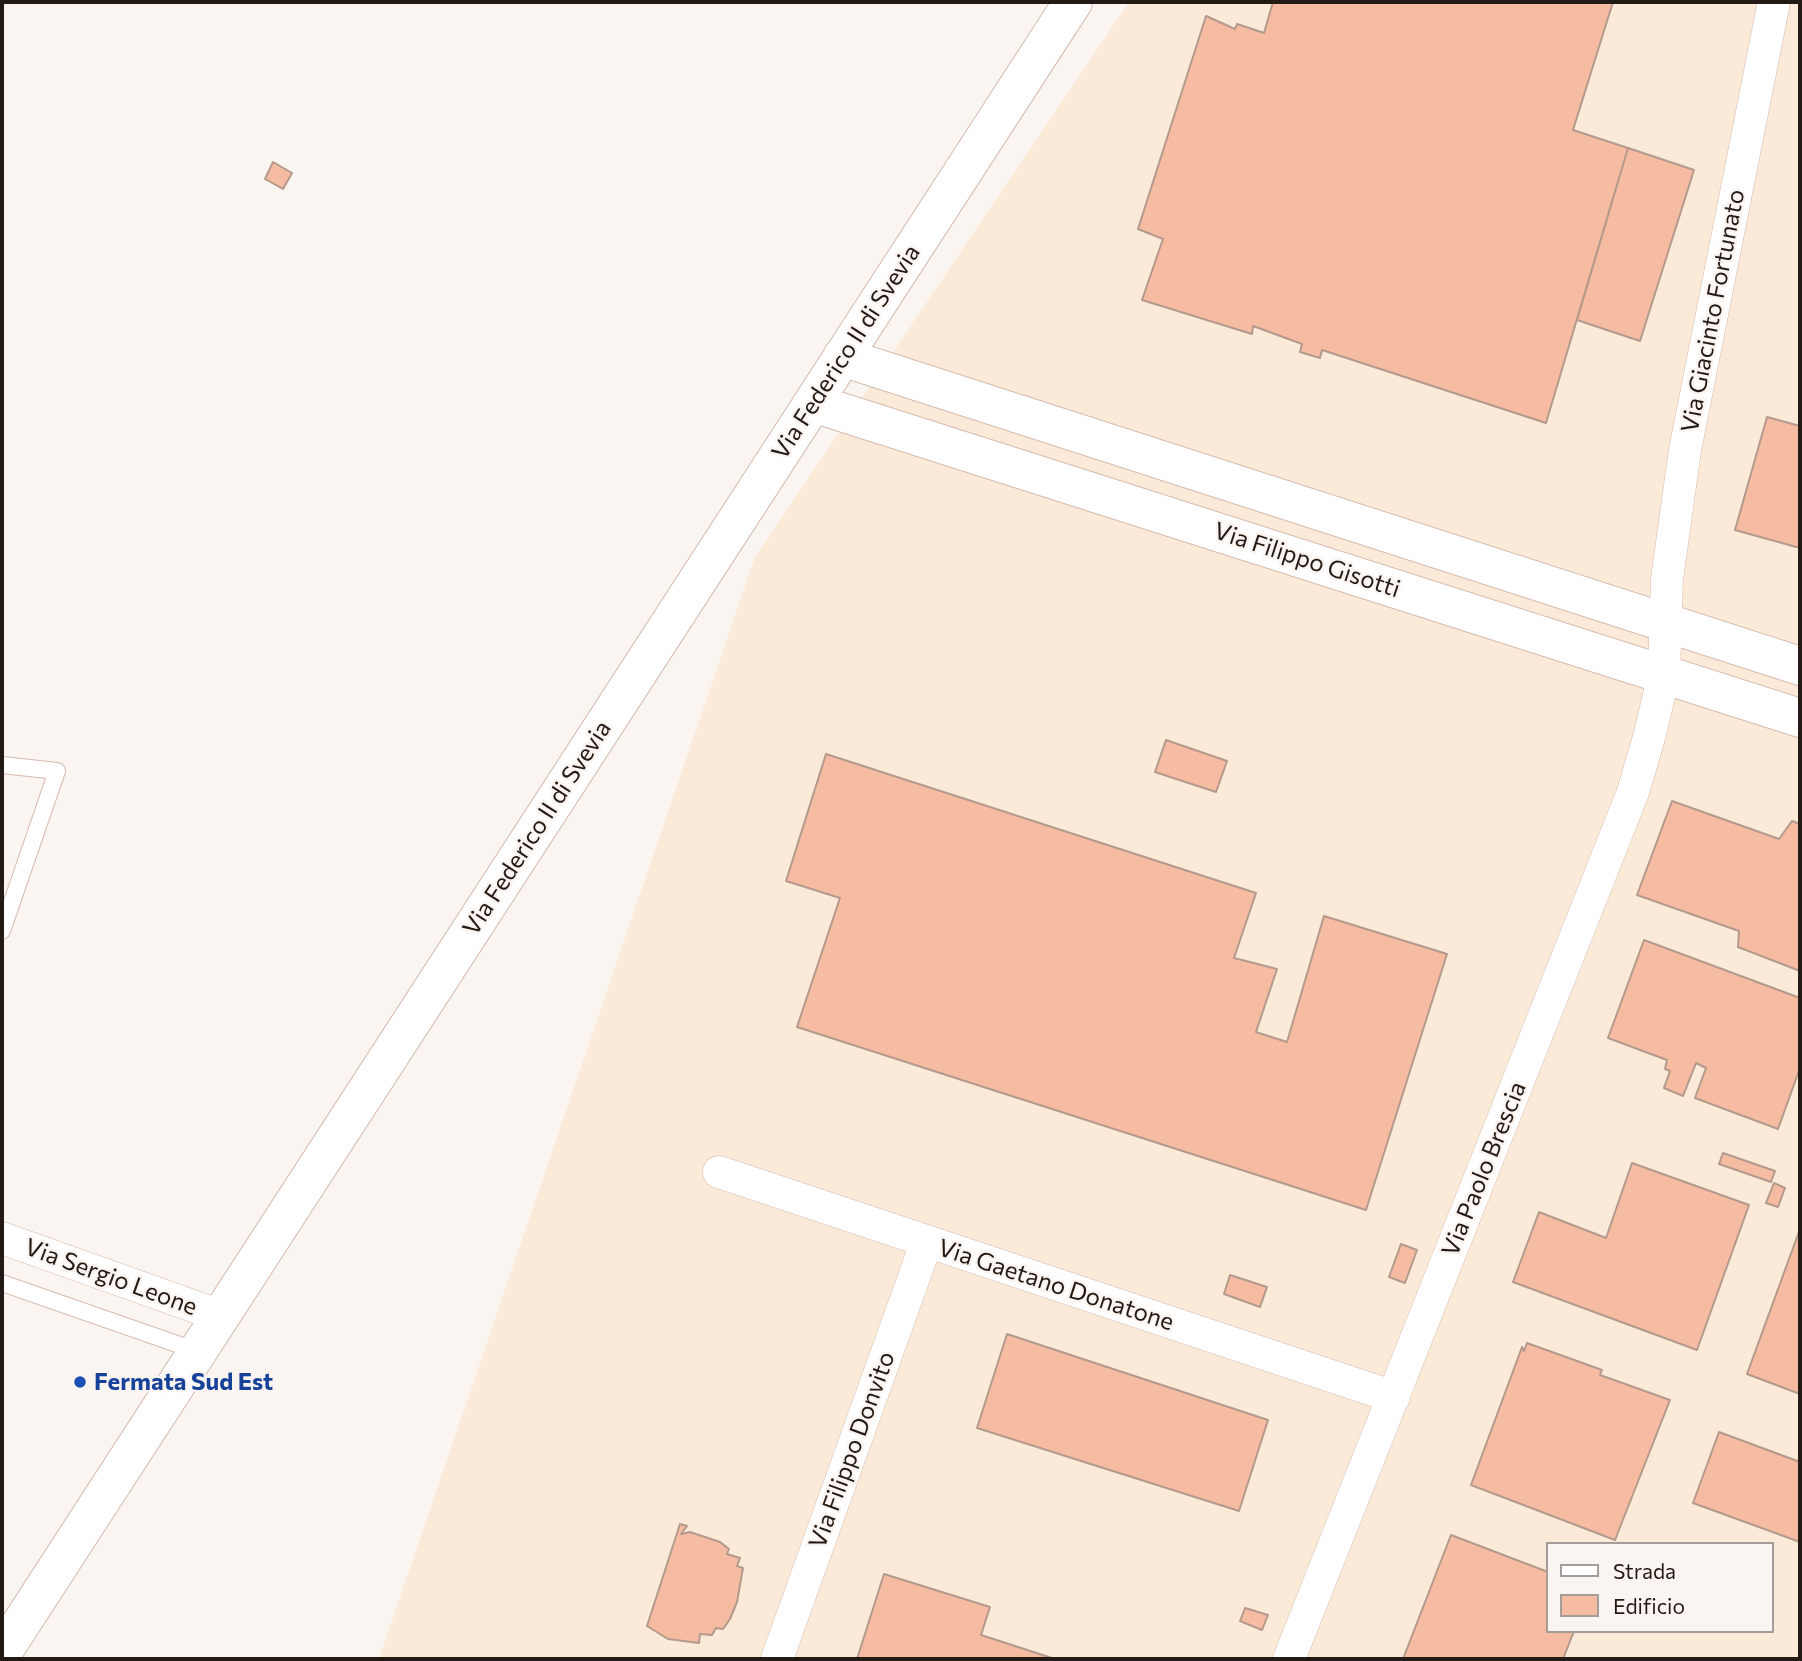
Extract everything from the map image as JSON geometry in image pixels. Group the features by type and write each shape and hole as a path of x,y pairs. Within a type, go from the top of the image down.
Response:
{"street":[{"name":"Via Federico II di Svevia","path":"2,1653 1073,2"},
{"name":"Via Giacinto Fortunato","path":"1664,674 1672,531 1685,450 1774,2"},
{"name":"Via Filippo Gisotti","path":"842,357 1800,666"},
{"name":"Via Filippo Gisotti","path":"813,403 1800,718"},
{"name":"Via Paolo Brescia","path":"1289,1659 1633,792 1664,674"},
{"name":"Via Gaetano Donatone","path":"719,1172 1394,1397"},
{"name":"Via Sergio Leone","path":"2,1238 221,1316"},
{"name":"Via Filippo Donvito","path":"777,1659 927,1241"}],"lane":[{"path":"2,765 57,771 2,931"},
{"path":"2,1283 198,1352"}],"shaded area":[{"path":"1129,2 1800,2 1800,1659 379,1659 755,557"}],"building":[{"path":"1273,2 1613,2 1573,130 1628,148 1546,423 1322,350 1320,358 1300,352 1302,344 1253,326 1252,334 1142,300 1163,239 1138,229 1206,16 1235,29 1237,24 1264,33"},
{"path":"1628,148 1694,170 1640,341 1577,320"},
{"path":"273,162 292,173 283,189 265,179"},
{"path":"1767,417 1800,426 1800,548 1735,530"},
{"path":"1166,740 1227,761 1216,792 1155,772"},
{"path":"826,754 1256,893 1234,958 1277,969 1256,1032 1287,1042 1324,916 1447,954 1366,1210 797,1027 840,898 786,881"},
{"path":"1672,801 1779,839 1792,821 1800,824 1800,971 1738,947 1739,931 1637,895"},
{"path":"1644,940 1800,998 1800,1068 1778,1129 1695,1098 1706,1068 1696,1063 1683,1096 1664,1088 1670,1071 1665,1069 1667,1060 1608,1038"},
{"path":"1723,1153 1775,1171 1771,1182 1719,1164"},
{"path":"1632,1163 1749,1205 1697,1350 1513,1282 1539,1212 1606,1238"},
{"path":"1774,1183 1785,1188 1778,1207 1766,1203"},
{"path":"1800,1229 1800,1394 1747,1374"},
{"path":"1401,1244 1417,1250 1405,1283 1389,1277"},
{"path":"1230,1275 1267,1287 1260,1307 1224,1294"},
{"path":"1007,1334 1268,1420 1239,1511 977,1428"},
{"path":"1527,1343 1602,1370 1600,1375 1670,1400 1615,1540 1471,1485 1522,1347 1524,1351"},
{"path":"1719,1432 1800,1462 1800,1542 1693,1503"},
{"path":"680,1524 687,1526 681,1534 690,1532 720,1542 729,1549 727,1554 740,1558 737,1566 743,1568 737,1602 730,1619 723,1629 716,1628 712,1635 700,1634 699,1643 668,1639 647,1626"},
{"path":"1451,1535 1546,1571 1546,1633 1573,1633 1563,1659 1403,1659"},
{"path":"884,1574 990,1607 981,1635 1055,1659 857,1659"},
{"path":"1245,1608 1268,1615 1262,1630 1240,1621"}],"place":[{"name":"Fermata Sud Est","path":"80,1382"}]}
